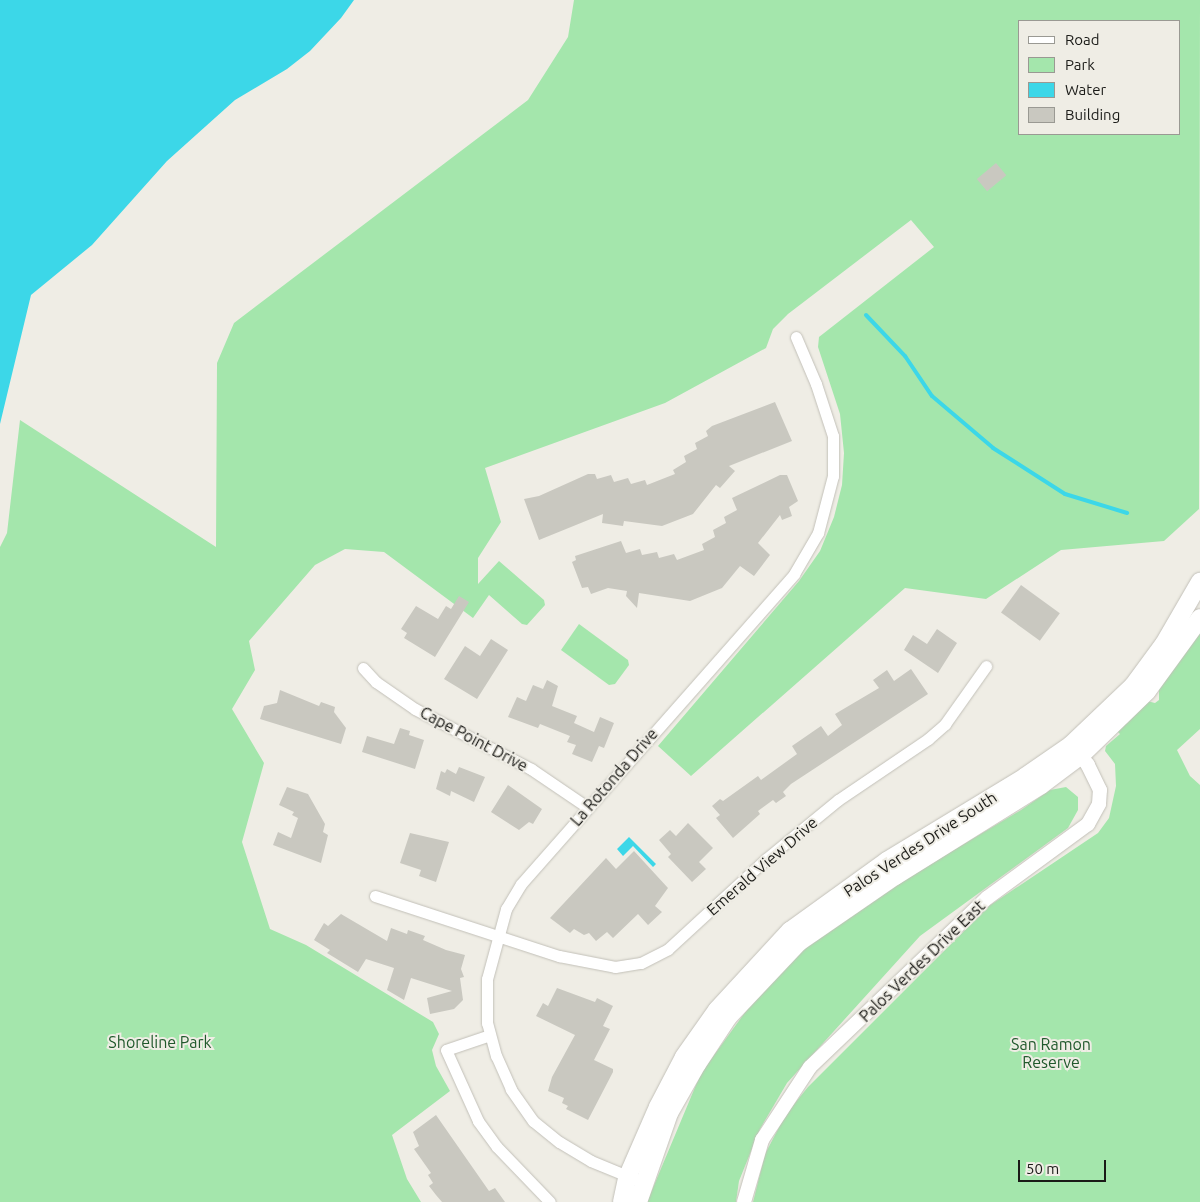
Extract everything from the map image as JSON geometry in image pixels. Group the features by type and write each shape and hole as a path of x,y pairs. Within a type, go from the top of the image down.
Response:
{"main road":[{"name":"Palos Verdes Drive South","path":"1076,750 1133,686 1164,644 1200,582"},
{"name":"Palos Verdes Drive South","path":"622,1202 696,1064 728,1017 799,942 1076,750 1147,691 1200,618"},
{"name":"Palos Verdes Drive South","path":"635,1180 638,1202"}],"street":[{"name":"La Rotonda Drive","path":"635,1180 559,1142 533,1121 511,1089 490,1035 487,1023 487,979 506,909 521,884 794,574 818,533 833,476 833,436 816,384 796,337"},
{"name":"Emerald View Drive","path":"375,896 498,936 596,964 629,965 655,957 838,800 928,739 945,724 986,666"},
{"name":"Cape Point Drive","path":"363,668 376,682 416,709 531,769 587,807"},
{"name":"Palos Verdes Drive East","path":"744,1202 762,1140 810,1067 987,898 1088,824 1099,804 1100,790 1076,750"},
{"path":"490,1035 446,1050 478,1121 497,1147 550,1202"}],"green space":[{"name":"Shoreline Park","path":"574,0 1200,0 1199,509 1164,541 1061,550 986,599 905,588 691,776 658,746 799,581 820,551 834,517 842,485 844,453 840,414 818,347 819,337 934,247 911,220 788,314 773,329 766,348 665,403 485,468 501,522 478,558 478,584 499,561 544,600 545,605 527,625 522,624 489,595 473,618 384,552 345,549 315,565 249,641 255,670 232,709 264,763 242,842 270,929 306,945 433,1022 439,1034 432,1050 436,1066 450,1091 392,1135 407,1179 421,1202 0,1202 0,547 7,533 20,420 216,547 217,363 234,323 528,100 568,37"},
{"path":"579,624 628,660 629,665 615,684 609,685 561,650"},
{"name":"San Ramon Reserve","path":"1200,631 1200,729 1177,750 1190,776 1200,785 1200,1202 753,1202 765,1154 786,1114 808,1087 989,906 1098,833 1109,818 1116,786 1115,764 1105,751 1106,746 1120,734 1117,731 1147,701 1155,703 1159,700 1159,688"},
{"path":"1066,787 1078,797 1078,810 1068,828 920,936 787,1083 760,1129 739,1181 736,1202 647,1202 701,1073 770,978 814,939 858,907 1021,810 1050,790"}],"water":[{"path":"0,0 354,0 341,18 310,51 287,69 235,100 167,161 92,245 31,295 0,424"},
{"path":"629,837 656,864 653,867 633,846 623,856 617,849"}],"building":[{"path":"996,163 1006,175 987,191 977,179"},
{"path":"775,402 792,441 729,466 735,471 720,488 716,485 693,514 662,526 624,521 623,526 602,523 603,514 539,540 524,499 539,496 588,474 595,474 597,479 611,475 614,482 628,478 631,484 645,480 647,485 675,474 673,470 686,462 684,456 697,449 695,443 708,436 706,431 712,426"},
{"path":"780,475 787,475 798,501 789,507 792,516 782,520 780,515 758,543 770,555 754,576 740,566 722,588 690,601 639,593 637,608 626,596 627,591 608,588 591,594 588,587 582,588 572,562 576,560 575,556 621,541 626,553 640,549 642,555 657,552 659,558 674,554 677,560 704,550 702,544 715,537 713,530 726,523 724,517 737,510 732,498"},
{"path":"1021,585 1060,613 1040,641 1001,613"},
{"path":"459,596 469,602 435,657 404,638 407,633 401,629 416,606 438,619 446,606 451,609"},
{"path":"937,629 957,643 938,673 904,650 913,635 927,644"},
{"path":"491,639 508,650 477,699 444,679 465,646 480,656"},
{"path":"911,669 928,694 791,784 783,792 786,796 776,803 773,800 758,811 760,814 733,838 716,818 720,815 712,806 720,799 723,801 758,776 761,780 797,754 792,746 821,726 828,736 842,725 835,714 879,688 873,680 887,670 894,681"},
{"path":"547,680 558,686 552,706 577,716 574,723 594,732 600,717 614,723 604,748 599,746 592,762 572,754 576,745 567,742 570,736 540,724 538,728 508,717 517,697 526,701 533,685 543,689"},
{"path":"280,690 319,706 321,702 335,707 334,712 346,728 341,744 260,719 264,706 277,703"},
{"path":"400,728 410,731 409,735 424,740 415,769 362,752 367,736 394,744"},
{"path":"459,767 485,777 474,802 451,791 450,796 436,789 441,771 445,773 447,769 456,774"},
{"path":"508,785 542,809 533,824 529,822 519,830 491,812"},
{"path":"287,787 308,794 325,824 323,832 328,835 321,863 273,845 278,832 291,838 298,818 292,815 294,812 279,805"},
{"path":"688,823 713,848 699,862 706,869 692,882 668,857 671,854 659,840 670,830 676,836"},
{"path":"410,833 449,842 436,882 419,876 421,870 400,863"},
{"path":"634,851 668,888 655,906 662,912 648,925 638,914 613,938 607,932 596,941 589,933 584,935 574,929 570,933 550,918 606,858 616,869"},
{"path":"341,914 387,941 391,928 407,934 408,930 425,936 423,940 446,950 465,955 461,969 464,977 460,978 463,1000 454,1009 430,1014 427,998 452,991 411,978 404,1000 387,990 394,968 366,959 358,972 327,953 330,950 314,940 324,923 328,926"},
{"path":"557,988 595,1002 597,998 613,1006 603,1026 610,1029 594,1060 613,1069 613,1072 588,1120 566,1109 568,1106 562,1103 564,1098 548,1091 552,1077 575,1035 536,1016 543,1003 548,1006"},
{"path":"436,1115 489,1191 495,1188 505,1202 442,1202 436,1195 429,1186 433,1183 428,1175 431,1173 414,1149 419,1146 413,1132"}],"waterway":[{"path":"866,315 905,356 932,396 993,448 1065,494 1127,513"}]}
